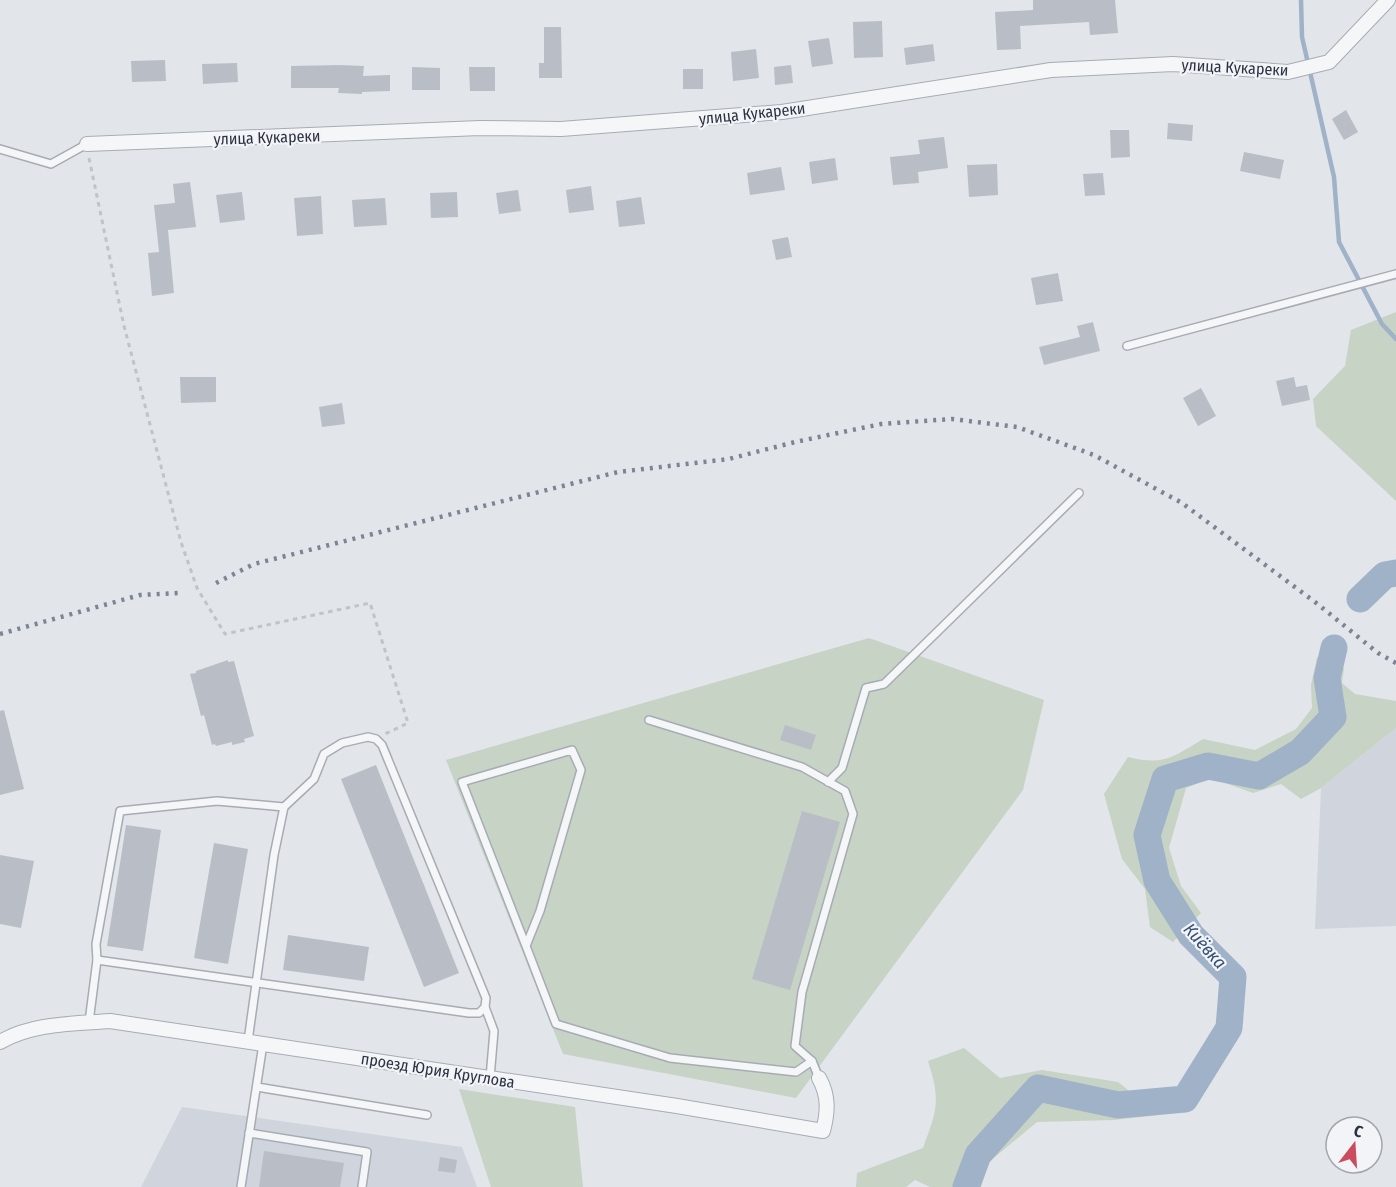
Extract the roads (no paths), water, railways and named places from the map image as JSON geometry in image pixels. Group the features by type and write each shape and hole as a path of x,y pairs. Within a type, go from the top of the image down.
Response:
{"street":[{"name":"улица Кукареки","path":"87,144 480,128 572,129 782,112 1051,70 1173,64 1288,72 1329,62 1388,0"},
{"name":"проезд Юрия Круглова","path":"0,1042 14,1034 50,1026 110,1021 823,1131 828,1112 825,1088 819,1078"}],"lane":[{"path":"0,148 51,164 87,144"},
{"path":"1127,346 1396,273"},
{"path":"828,782 842,768 866,688 884,684 1079,493"},
{"path":"649,720 802,767 845,791 853,814 802,992 795,1046 812,1061 819,1078"},
{"path":"248,1041 274,855 284,807 314,779 324,754 342,743 368,737 376,739 382,745 486,998 485,1007 494,1031 490,1078"},
{"path":"526,946 540,911 581,770 572,750 462,782 556,1024 670,1058 796,1072 812,1061"},
{"path":"89,1023 97,960 96,944 120,812 217,801 284,807"},
{"path":"97,960 469,1013 479,1013 485,1007"},
{"path":"241,1187 263,1044"},
{"path":"257,1087 427,1115"},
{"path":"249,1133 367,1152 362,1187"}],"waterway":[{"path":"1301,0 1302,37 1334,177 1339,242 1382,324 1396,339"},
{"name":"Киёвка","path":"1360,599 1385,575 1396,573"},
{"name":"Киёвка","path":"966,1187 978,1155 1038,1088 1118,1105 1185,1099 1229,1028 1233,977 1191,935 1157,881 1147,835 1165,779 1208,766 1259,776 1300,752 1333,717 1327,678 1334,648"}],"railway":[{"path":"216,583 254,564 618,472 729,459 881,424 952,419 1017,427 1094,455 1182,503 1315,602 1378,653 1396,663"},
{"path":"0,634 140,595 178,593"}]}
